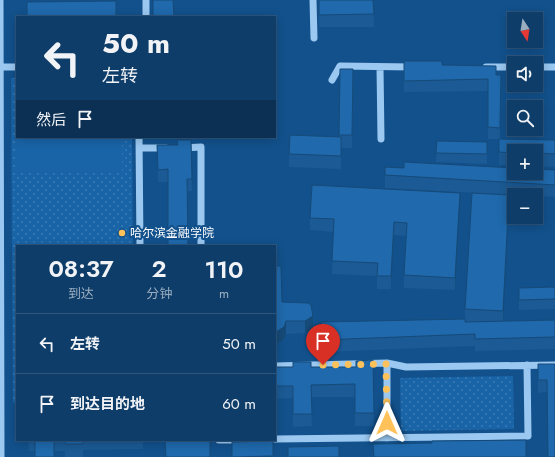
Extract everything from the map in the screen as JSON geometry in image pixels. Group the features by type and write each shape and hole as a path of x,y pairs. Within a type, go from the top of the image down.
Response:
{"street":[{"path":"0,0 1,457"},
{"path":"146,0 146,16"},
{"path":"313,0 314,38"},
{"path":"332,80 340,66 420,67"},
{"path":"380,66 381,139"},
{"path":"1,67 16,67"},
{"path":"475,67 507,67"},
{"path":"543,67 555,68"},
{"path":"139,138 140,245"},
{"path":"139,148 170,148"},
{"path":"178,148 201,148 201,245"},
{"path":"386,364 387,438"},
{"path":"276,366 386,364 406,367 527,364 555,365"},
{"path":"276,440 528,436 527,364"}],"shaded area":[{"path":"11,78 16,78 16,138 132,138 133,245 16,245 16,402 13,403"},
{"path":"15,88 16,138 122,138 122,172 15,172"},
{"path":"513,376 514,429 401,431 400,378"}],"building":[{"path":"153,0 173,0 174,16 153,16"},
{"path":"319,0 373,0 374,14 319,15"},
{"path":"116,1 116,16 27,16 27,2"},
{"path":"404,61 442,61 442,65 496,66 496,75 501,75 500,128 488,127 488,79 404,81"},
{"path":"340,69 353,69 352,135 339,135"},
{"path":"290,135 341,137 341,156 289,154"},
{"path":"499,139 555,140 555,154 543,153 543,144 507,144 507,153 499,152"},
{"path":"177,140 191,140 192,179 187,179 188,245 168,245 168,169 158,170 157,145 178,145"},
{"path":"437,141 487,142 487,154 436,153"},
{"path":"404,162 507,168 507,180 543,180 543,169 555,170 555,185 385,175 385,167 404,168"},
{"path":"312,185 460,193 455,278 404,275 407,223 394,222 391,276 377,276 378,263 332,261 334,219 310,218"},
{"path":"472,193 507,195 508,224 503,311 465,309"},
{"path":"276,266 281,266 282,302 308,303 311,305 313,316 305,321 286,321 284,327 276,332"},
{"path":"555,287 555,299 519,300 519,288"},
{"path":"465,319 465,322 555,320 555,337 475,339 475,334 321,340 321,322"},
{"path":"373,360 374,413 355,413 355,384 311,385 312,414 293,414 293,386 276,386 276,367 293,367 293,362 311,362 311,367 356,367 356,361"},
{"path":"538,364 555,364 555,457 548,457 547,380 538,380"},
{"path":"526,440 526,457 374,457 373,444 432,443 432,441"},
{"path":"35,441 54,441 54,457 35,457"},
{"path":"65,441 83,441 83,444 65,444"},
{"path":"165,441 210,441 210,457 166,457"},
{"path":"273,441 273,456 232,457 232,442"},
{"path":"339,446 339,457 288,457 288,447"}],"place":[{"name":"哈尔滨金融学院","path":"122,233"}],"route":[{"path":"323,365 386,364 387,423"}]}
